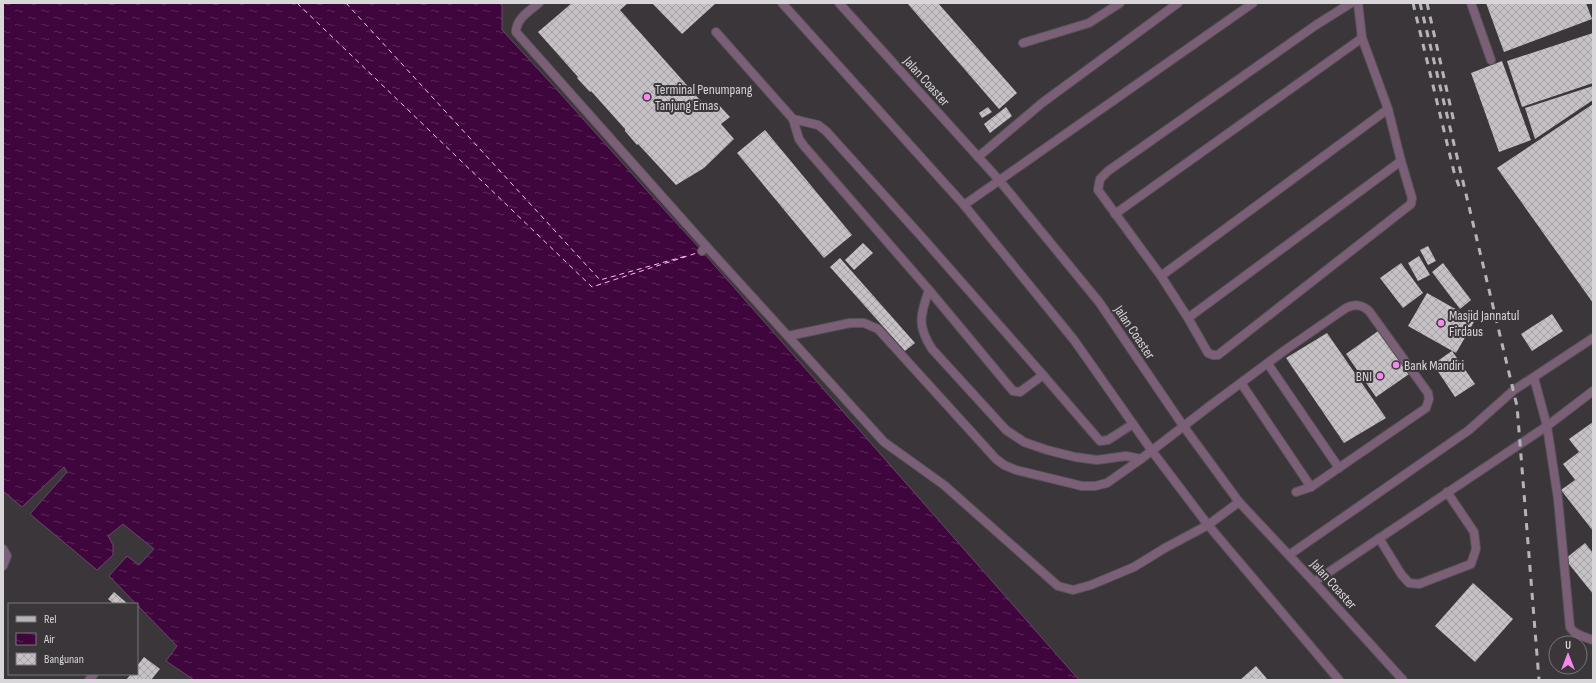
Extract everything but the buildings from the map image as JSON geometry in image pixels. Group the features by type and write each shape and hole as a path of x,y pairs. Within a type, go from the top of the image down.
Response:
{"lane":[{"path":"538,3 518,21 516,32 704,249 788,336 884,442 944,485 1058,586 1073,590 1091,585 1134,567 1165,548 1208,525 1239,502"},
{"path":"782,3 964,205 1074,340 1152,451 1208,525 1339,680"},
{"name":"Jalan Coaster","path":"838,3 999,180 1099,302 1184,427 1239,502 1403,680"},
{"path":"1023,43 1089,23 1120,3"},
{"path":"978,158 1042,103 1178,3"},
{"path":"964,205 1253,3"},
{"path":"1351,3 1316,25 1108,170 1100,180 1098,190 1161,276 1208,353 1214,356 1218,355 1411,204 1412,198 1388,109 1362,38 1358,3"},
{"path":"1471,3 1490,60"},
{"path":"716,32 793,119 799,139 804,146 929,290 1013,390 1020,392 1043,375"},
{"path":"1115,214 1362,38"},
{"path":"1161,276 1388,109"},
{"path":"793,119 818,125 826,131 920,235 1100,442 1108,440 1133,424"},
{"path":"1188,318 1401,161"},
{"path":"929,290 921,314 921,326 924,336 932,349 1006,430 1024,442 1075,457 1097,460 1126,456 1142,459"},
{"path":"788,336 850,323 864,323 878,329 996,459 1004,465 1016,470 1082,486 1095,486 1107,483 1142,459 1241,383 1346,308 1358,304 1369,311 1428,393 1429,399 1426,408 1311,487 1296,492"},
{"path":"1289,555 1469,430 1514,390 1593,338"},
{"path":"1268,364 1339,468"},
{"path":"1534,378 1547,426 1558,499 1570,627 1576,634 1593,640"},
{"path":"1241,383 1311,487"},
{"path":"1314,582 1547,426 1593,391"},
{"path":"1379,538 1401,574 1409,583 1419,584 1471,564 1476,549 1474,532 1448,492"},
{"path":"3,549 6,556 3,566"}],"water":[{"path":"3,3 502,3 502,30 702,251 1079,680 194,680 166,661 177,646 138,606 138,603 135,603 109,576 127,556 139,565 154,549 123,524 108,536 113,545 113,555 97,570 30,514 67,472 64,467 22,507 3,491"}],"ferry route":[{"path":"297,3 592,287 700,252"},
{"path":"346,3 600,280 686,256"}],"railway":[{"path":"1413,3 1454,172 1460,189"},
{"path":"1420,3 1517,406 1539,680"},
{"path":"1427,3 1454,122"}],"place":[{"name":"Terminal Penumpang Tanjung Emas","path":"647,97"},
{"name":"Masjid Jannatul Firdaus","path":"1441,323"},
{"name":"Bank Mandiri","path":"1396,365"},
{"name":"BNI","path":"1380,376"}]}
